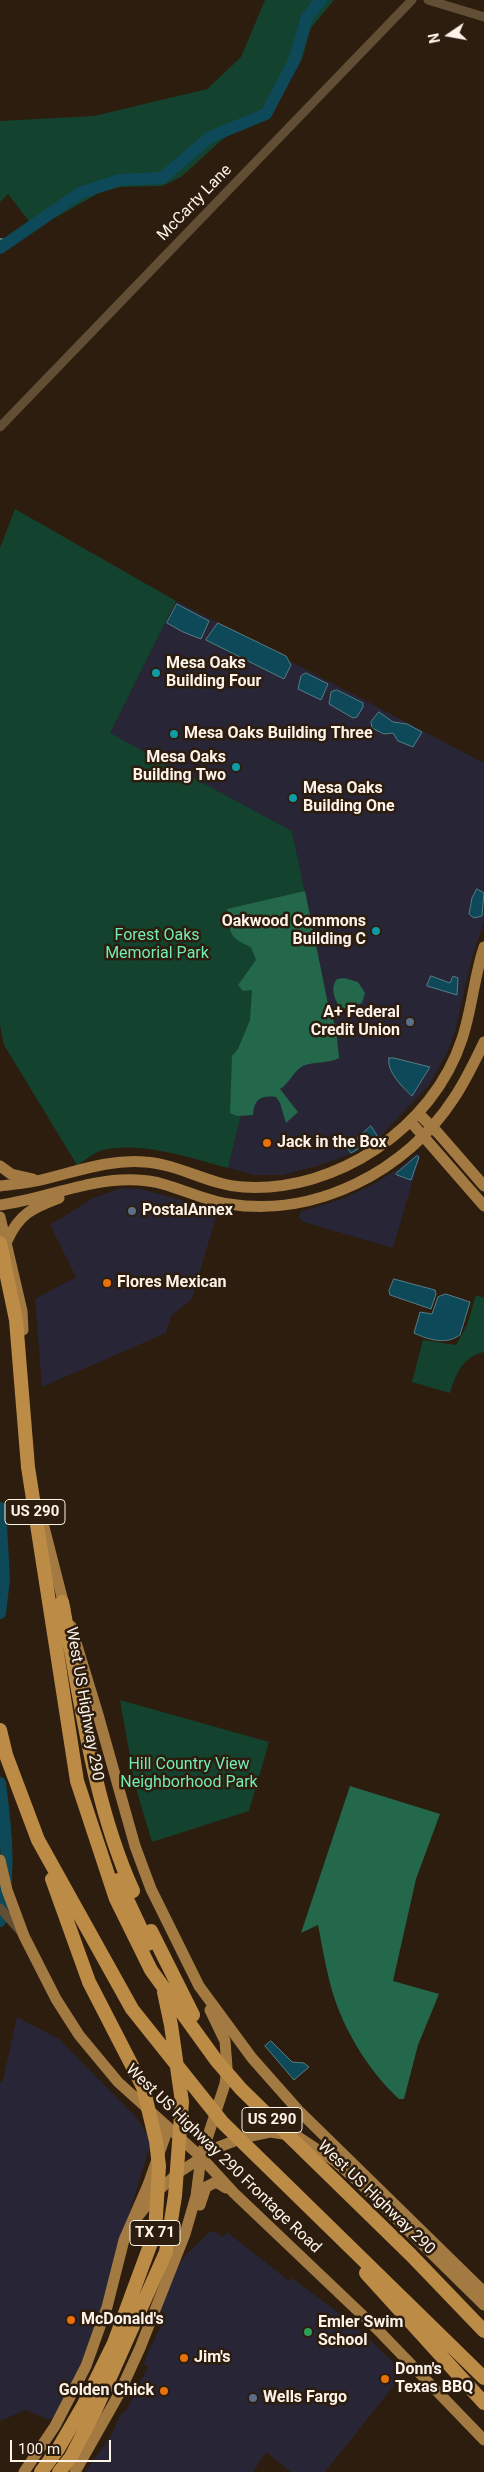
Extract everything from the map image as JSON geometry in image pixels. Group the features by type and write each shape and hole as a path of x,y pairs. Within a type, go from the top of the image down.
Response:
{"highway":[{"name":"West US Highway 290","path":"3,1242 16,1320 28,1467 77,1781 116,1899 151,1970 216,2060 241,2089 411,2255 484,2331"},
{"path":"62,1602 97,1785 117,1856 163,1960 216,2060"},
{"name":"US 290","path":"0,1730 6,1755 38,1840 132,2009 223,2123 484,2378"},
{"name":"TX 71","path":"59,2472 71,2457 95,2412 166,2252 175,2196 182,2102 171,2025 158,1963 96,1836"},
{"name":"TX 71","path":"38,1840 89,1982 144,2087 156,2141 159,2166 155,2232 114,2343 83,2406 58,2449 41,2472"},
{"name":"US 290","path":"270,2167 484,2403"}],"main road":[{"path":"0,1186 42,1180 105,1164 144,1162 158,1164 223,1184 261,1188 307,1181 349,1165 372,1151 414,1117 445,1074 462,1040 484,947"},
{"path":"0,1205 75,1188 137,1180 160,1183 228,1204 273,1207 292,1205 324,1196 370,1176 400,1156 422,1136 453,1100 484,1042"},
{"path":"414,1117 431,1126 484,1186"},
{"path":"414,1117 422,1136 484,1206"},
{"path":"103,1183 105,1164"},
{"path":"0,1166 11,1174 42,1180"},
{"path":"3,1242 22,1216 33,1208 60,1197 75,1188"},
{"path":"212,1200 259,1199 262,1197 261,1188"},
{"path":"0,1217 3,1242 16,1285"},
{"path":"0,1268 7,1271 16,1285"},
{"name":"West US Highway 290","path":"16,1285 22,1311 31,1439 41,1516 62,1602 76,1638 98,1711 134,1846 151,1889 199,1986 252,2058 298,2110 374,2182 484,2292"},
{"name":"West US Highway 290 Frontage Road","path":"0,1860 7,1890 24,1936 56,1999 79,2035 118,2082 201,2157 234,2193 377,2328 484,2440"},
{"path":"185,2234 196,2196 201,2157 224,2084 227,2067 225,2041 199,1986"},
{"path":"118,2082 159,2126 165,2137 128,2230 107,2307 101,2342 106,2357 111,2362 121,2364 132,2358 140,2348"},
{"path":"186,2144 196,2144 209,2131"},
{"path":"128,2230 159,2190 201,2157 216,2148 242,2138 270,2132 297,2136 336,2162 361,2184 484,2305"},
{"path":"214,2172 211,2157 216,2148"},
{"path":"75,2472 98,2434 140,2348 185,2234 201,2203 206,2187 216,2182 234,2193"},
{"path":"128,2230 164,2228 172,2237 173,2264"},
{"path":"24,2472 41,2450 77,2386 107,2307"}],"street":[{"name":"McCarty Lane","path":"0,427 412,0"},
{"path":"428,0 484,17"},
{"path":"0,1908 24,1936"}],"shaded area":[{"path":"176,601 484,763 484,921 471,961 455,1032 447,1053 429,1085 380,1137 354,1153 317,1166 282,1175 255,1175 228,1168 252,1070 336,1028 328,1004 292,831 109,733"},
{"path":"421,1153 393,1248 304,1222 299,1218 300,1212 342,1199 374,1184 404,1165 415,1154"},
{"path":"122,1188 141,1189 218,1210 192,1299 171,1316 166,1333 42,1387 35,1299 76,1277 50,1225 93,1198"},
{"path":"17,2017 59,2039 136,2117 146,2132 165,2137 148,2152 94,2331 64,2409 49,2420 26,2410 0,2421 0,2083 3,2080"},
{"path":"209,2232 216,2232 223,2237 227,2232 289,2281 292,2278 356,2326 404,2373 325,2472 291,2472 266,2452 253,2472 85,2472 112,2434 120,2415 128,2408 148,2366 143,2364 166,2315 159,2309 174,2274 184,2257"}],"green space":[{"path":"265,0 334,0 311,28 302,59 286,86 265,113 223,139 181,177 162,186 120,187 99,193 35,229 8,194 0,202 0,121 94,116 207,89 241,57"},
{"name":"Forest Oaks Memorial Park","path":"15,509 176,601 110,733 292,831 328,1004 336,1028 252,1070 228,1168 166,1152 133,1148 103,1150 77,1165 4,1045 0,1025 0,548"},
{"path":"305,891 328,1004 336,1028 339,1058 303,1066 280,1089 298,1112 286,1123 280,1103 276,1097 262,1098 256,1102 253,1115 237,1116 230,1113 232,1056 238,1049 250,1020 252,990 243,991 238,985 256,960 251,947 234,937 230,929 227,909"},
{"path":"344,978 358,982 365,993 362,1003 347,1009 340,1007 334,993 337,979"},
{"path":"476,1295 484,1298 484,1352 476,1354 465,1362 455,1379 450,1393 412,1382 423,1340 456,1345 467,1325"},
{"name":"Hill Country View Neighborhood Park","path":"120,1700 269,1742 249,1811 152,1842 135,1785"},
{"path":"350,1786 440,1814 416,1879 393,1981 439,1994 418,2045 404,2099 399,2099 379,2078 361,2054 340,2014 325,1963 318,1925 301,1933"}],"water":[{"path":"177,604 209,621 201,639 167,623"},
{"path":"218,623 286,656 291,665 284,679 206,640"},
{"path":"306,673 328,684 321,700 298,689 301,676"},
{"path":"337,690 363,703 363,707 357,717 353,718 329,704 331,692"},
{"path":"379,712 393,722 407,724 422,732 413,747 398,741 393,733 384,734 372,728 371,722"},
{"path":"477,889 484,893 482,916 474,918 469,914 472,898"},
{"path":"431,976 450,983 453,976 458,978 457,995 427,986"},
{"path":"389,1058 430,1067 412,1096 393,1074"},
{"path":"371,1126 378,1137 351,1153 347,1148"},
{"path":"417,1156 419,1157 411,1180 396,1174"},
{"path":"394,1279 435,1290 436,1294 431,1309 390,1295 389,1291"},
{"path":"446,1294 470,1302 460,1335 443,1341 426,1338 414,1333 420,1312 432,1314 438,1297"},
{"path":"271,2041 292,2062 304,2063 309,2067 294,2080 265,2046"}],"waterway":[{"path":"0,248 80,193 119,180 162,178 210,137 266,114 294,61 307,17 321,0"},
{"path":"0,239 10,240"},
{"path":"0,1508 4,1579 0,1613"},
{"path":"0,1783 6,1835 5,1887 0,1921"}],"place":[{"name":"Mesa Oaks Building Four","path":"156,673"},
{"name":"Mesa Oaks Building Three","path":"174,734"},
{"name":"Mesa Oaks Building Two","path":"236,767"},
{"name":"Mesa Oaks Building One","path":"293,798"},
{"name":"Oakwood Commons Building C","path":"376,931"},
{"name":"A+ Federal Credit Union","path":"410,1022"},
{"name":"Jack in the Box","path":"267,1143"},
{"name":"PostalAnnex","path":"132,1211"},
{"name":"Flores Mexican","path":"107,1283"},
{"name":"McDonald's","path":"71,2320"},
{"name":"Emler Swim School","path":"308,2332"},
{"name":"Jim's","path":"184,2358"},
{"name":"Donn's Texas BBQ","path":"385,2379"},
{"name":"Golden Chick","path":"164,2391"},
{"name":"Wells Fargo","path":"253,2398"}]}
